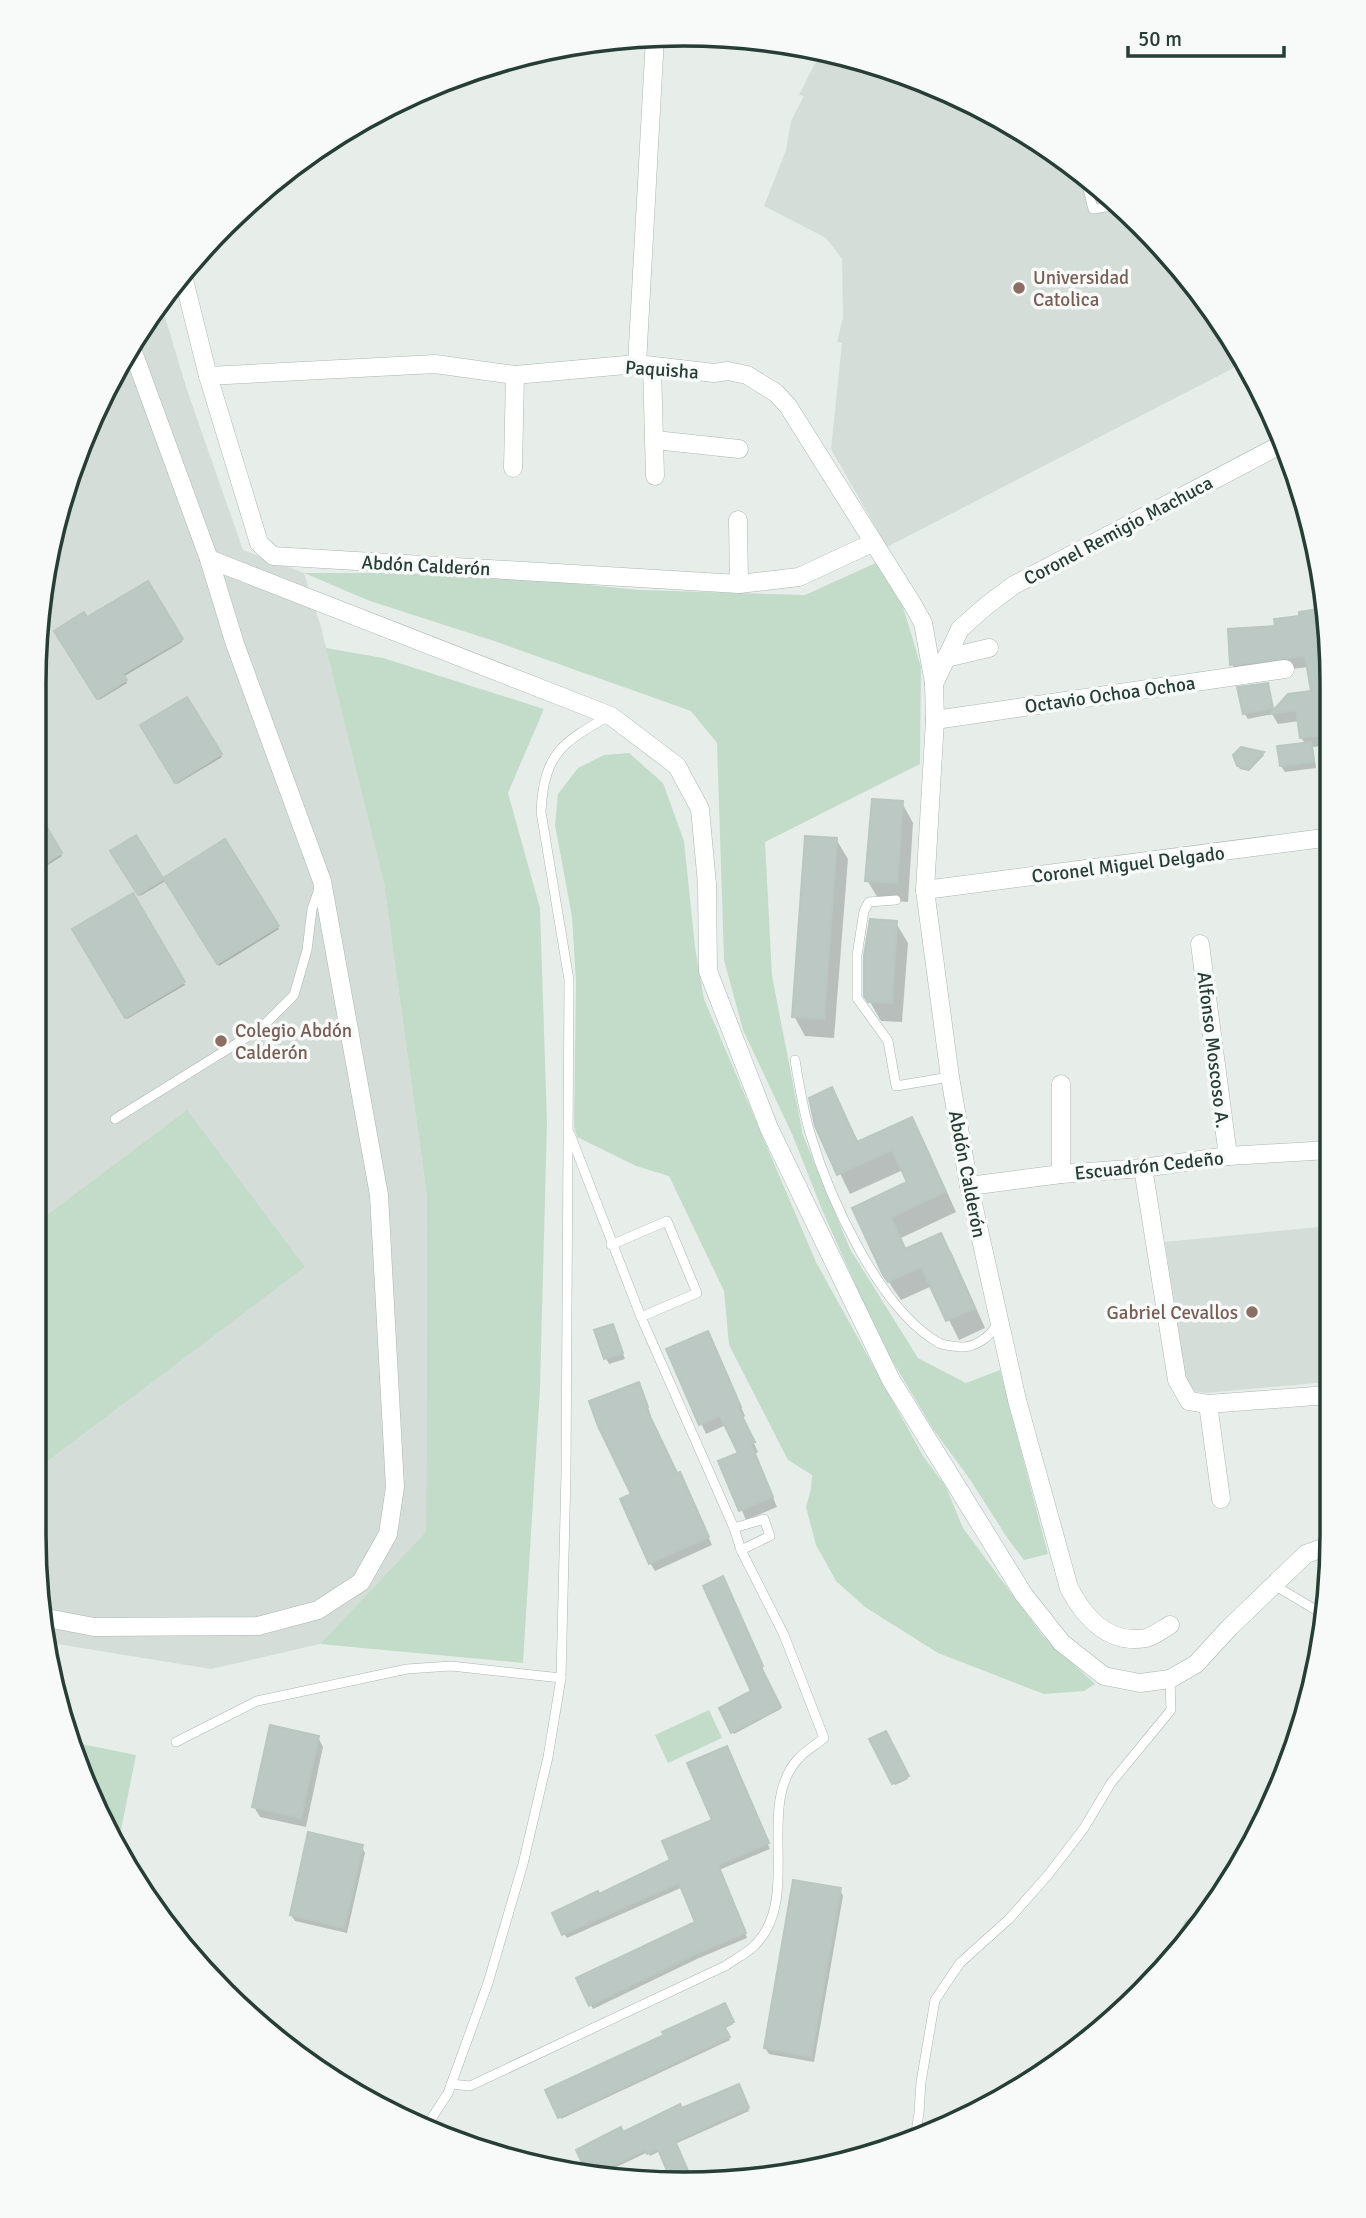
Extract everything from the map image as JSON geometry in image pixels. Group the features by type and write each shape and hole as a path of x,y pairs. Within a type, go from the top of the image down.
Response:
{"street":[{"path":"654,47 645,365 655,440 655,476"},
{"name":"Abdón Calderón","path":"186,284 208,376 259,543 273,556 739,584 799,578 872,543"},
{"path":"51,1619 94,1627 258,1626 318,1610 361,1582 388,1534 395,1487 379,1195 322,881 235,644 209,559 135,357"},
{"name":"Paquisha","path":"208,376 435,364 515,375 645,365 714,373 728,371 747,375 776,393 809,439 923,623 934,684"},
{"path":"513,468 515,375"},
{"path":"655,440 739,449"},
{"name":"Coronel Remigio Machuca","path":"960,629 1014,585 1275,448"},
{"path":"738,520 739,584"},
{"path":"209,559 611,716 677,766 700,809 707,884 708,971 769,1128 891,1380 1024,1595 1062,1643 1104,1676 1140,1683 1170,1679 1196,1664 1229,1628 1306,1554 1320,1549"},
{"name":"Abdón Calderón","path":"960,629 934,684 935,720 925,890 950,1077 969,1186 1017,1400 1069,1588 1080,1610 1105,1633 1147,1638 1170,1625"},
{"path":"946,657 989,648"},
{"name":"Octavio Ochoa Ochoa","path":"935,720 1285,669"},
{"name":"Coronel Miguel Delgado","path":"925,890 1320,838"},
{"name":"Alfonso Moscoso A.","path":"1200,944 1228,1156"},
{"path":"1061,1084 1061,1174"},
{"name":"Escuadrón Cedeño","path":"969,1186 1061,1174 1143,1168 1228,1156 1320,1151"},
{"path":"1143,1168 1177,1380 1189,1401 1208,1404 1320,1396"},
{"path":"1208,1404 1221,1499"}],"lane":[{"path":"1089,192 1093,209 1106,207"},
{"path":"430,2120 451,2084 488,1983 523,1864 548,1757 561,1678 566,1474 569,980 541,812 542,786 546,771 557,753 578,734 611,716"},
{"path":"115,1119 260,1029 294,995 307,950 312,909 322,881"},
{"path":"896,900 869,902 864,911 857,955 857,998 888,1041 896,1086 950,1077"},
{"path":"795,1060 810,1136 824,1171 863,1256 896,1307 941,1344 964,1347 983,1340 999,1321"},
{"path":"451,2084 470,2086 725,1966 756,1944 777,1907 783,1786 798,1759 824,1738 784,1635 741,1550 734,1528 641,1317 567,1125"},
{"path":"611,1245 667,1221 697,1293 641,1317"},
{"path":"734,1528 764,1519 770,1536 741,1550"},
{"path":"1274,1585 1316,1608"},
{"path":"176,1742 257,1702 407,1669 450,1666 561,1678"},
{"path":"917,2128 921,2082 935,2000 960,1963 1009,1919 1048,1875 1084,1828 1111,1783 1171,1710 1170,1679"}],"shaded area":[{"name":"Universidad Catolica","path":"818,60 848,67 927,94 1002,131 1071,177 1134,232 1162,263 1189,295 1236,367 887,547 831,449 842,343 837,342 843,317 842,259 826,238 764,206 786,150 791,121 804,96 799,95"},
{"name":"Colegio Abdón Calderón","path":"164,313 187,390 243,550 304,573 321,627 384,884 427,1197 426,1533 320,1644 211,1669 55,1644 47,1577 47,641 58,559 79,478 111,401"},
{"name":"Gabriel Cevallos","path":"1320,1227 1320,1383 1206,1393 1192,1391 1186,1382 1165,1242"}],"green space":[{"path":"878,562 901,600 921,667 920,764 765,842 772,976 803,1135 850,1249 918,1358 966,1383 1000,1370 1048,1554 1024,1560 933,1429 880,1340 823,1212 792,1134 743,1030 724,960 717,743 691,711 497,642 370,601 304,573 472,573 639,590 805,595"},
{"path":"326,648 383,658 544,709 508,793 540,908 547,1122 540,1389 523,1663 320,1644 426,1532 427,1197 384,884"},
{"path":"629,753 663,783 684,841 695,947 704,999 816,1262 923,1456 946,1487 963,1528 1043,1636 1095,1684 1084,1691 1044,1694 938,1653 865,1607 836,1581 816,1545 806,1507 812,1475 788,1460 729,1345 724,1291 669,1176 636,1166 577,1137 574,1126 576,982 572,917 555,825 558,794 578,768 604,755"},
{"path":"187,1110 305,1267 46,1462 46,1216"},
{"path":"709,1710 722,1738 668,1763 655,1735"},
{"path":"80,1744 136,1755 120,1834"},
{"path":"1195,1914 1177,1937 1185,1921"}],"building":[{"path":"148,581 183,639 123,674 127,680 97,699 54,631 84,612 87,617"},
{"path":"1316,609 1320,683 1320,735 1300,738 1296,710 1270,714 1288,694 1311,691 1305,656 1230,665 1228,629 1275,626 1274,619 1299,616 1299,612"},
{"path":"1268,683 1273,708 1243,714 1237,687"},
{"path":"187,697 222,754 175,783 140,725"},
{"path":"1311,742 1314,762 1280,766 1277,746"},
{"path":"1241,747 1264,752 1248,769 1237,766 1233,755"},
{"path":"872,799 903,801 897,883 865,881"},
{"path":"46,826 62,853 46,863"},
{"path":"136,835 163,878 225,839 279,926 217,964 164,879 138,895 110,851"},
{"path":"805,836 837,838 824,1019 792,1017"},
{"path":"133,893 185,982 125,1018 72,929"},
{"path":"870,919 897,921 892,1003 868,1002 864,996 864,956"},
{"path":"832,1087 857,1142 912,1117 946,1192 891,1217 905,1249 941,1233 975,1308 946,1321 921,1267 888,1282 883,1275 852,1208 907,1182 892,1150 837,1175 815,1126 809,1098"},
{"path":"613,1324 623,1353 604,1359 594,1330"},
{"path":"708,1331 741,1407 738,1408 755,1442 751,1444 773,1497 739,1511 718,1461 738,1453 720,1416 699,1425 666,1349"},
{"path":"639,1382 648,1407 646,1408 677,1473 680,1472 709,1537 649,1564 620,1499 631,1494 589,1401"},
{"path":"723,1576 781,1707 731,1733 719,1708 751,1691 703,1586"},
{"path":"270,1725 319,1736 301,1818 252,1807"},
{"path":"886,1731 909,1776 892,1784 869,1739"},
{"path":"727,1746 769,1843 718,1865 746,1933 589,2006 576,1978 695,1922 679,1883 562,1935 552,1913 670,1860 662,1841 712,1820 687,1763"},
{"path":"308,1832 363,1845 344,1928 290,1915"},
{"path":"793,1880 841,1888 811,2057 764,2048"},
{"path":"725,2003 734,2022 724,2026 730,2037 558,2118 545,2090 664,2035 662,2032"},
{"path":"739,2084 749,2108 675,2141 688,2172 667,2172 658,2149 647,2154 645,2150 608,2168 583,2164 576,2150 621,2127 623,2132 680,2104 682,2108"}],"place":[{"name":"Universidad Catolica","path":"1019,288"},
{"name":"Colegio Abdón Calderón","path":"221,1041"},
{"name":"Gabriel Cevallos","path":"1252,1312"}]}
